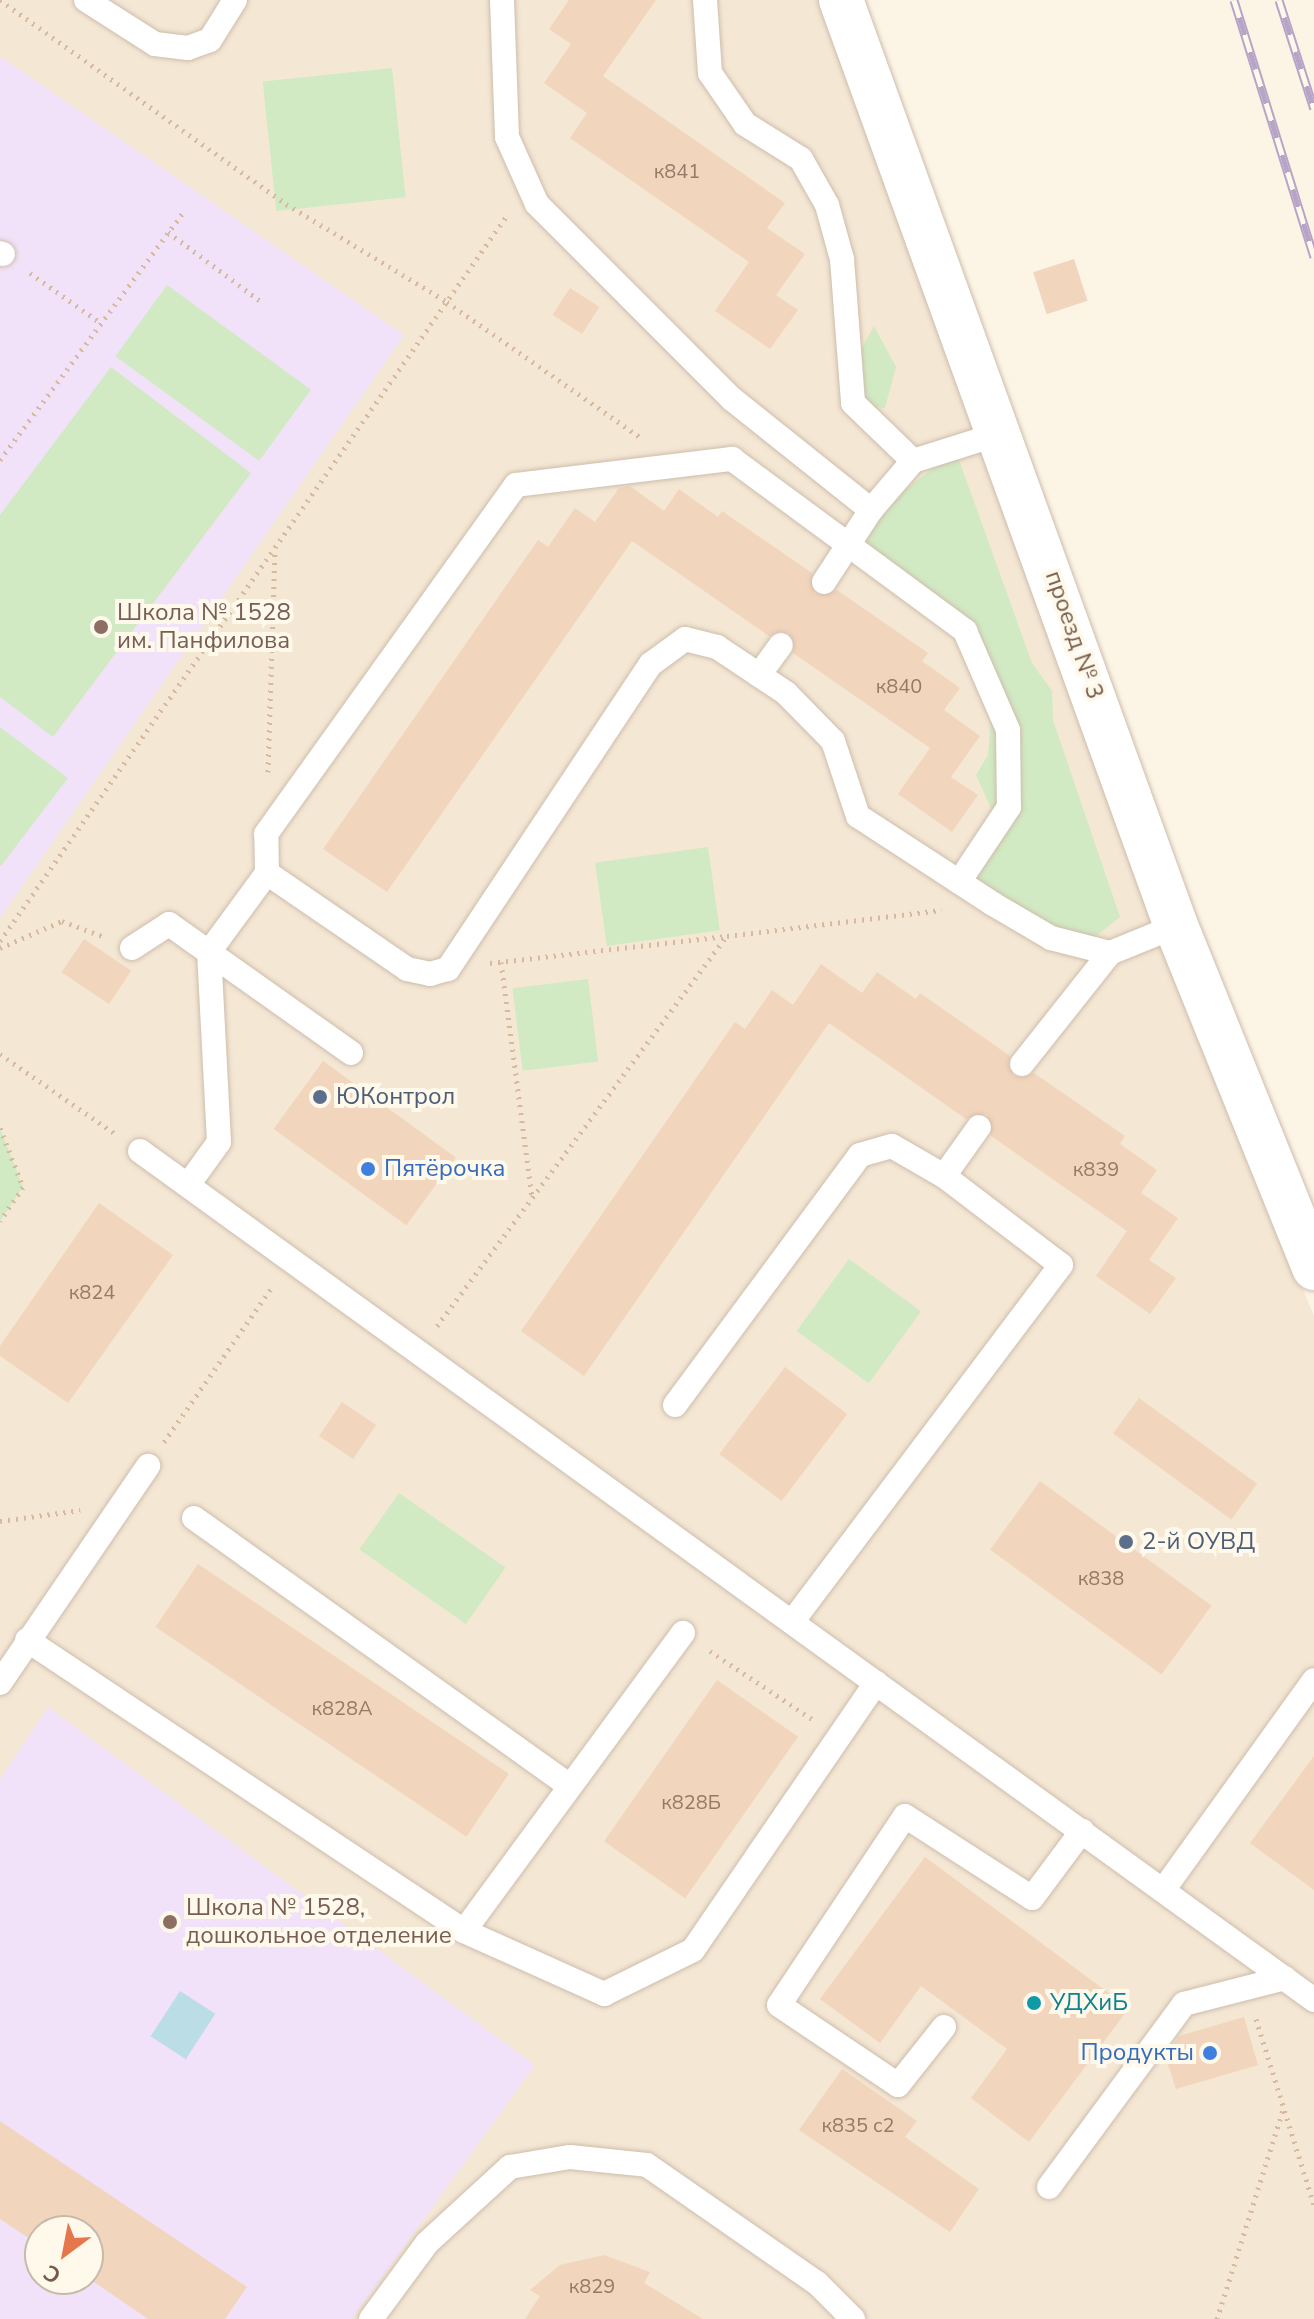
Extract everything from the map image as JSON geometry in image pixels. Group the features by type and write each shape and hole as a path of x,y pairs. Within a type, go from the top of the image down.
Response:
{"street":[{"name":"проезд № 3","path":"841,0 1002,433 1176,926 1314,1268"}],"lane":[{"path":"86,0 155,44 188,48 210,40 235,0"},
{"path":"502,0 507,137 537,204 732,399 871,510"},
{"path":"705,0 710,73 745,124 801,159 827,205 842,259 853,403 913,461"},
{"path":"824,582 871,510 913,461 1002,433"},
{"path":"188,1185 219,1142 209,952 267,873 266,834 516,485 732,459 965,631 1008,730 1009,807 959,882"},
{"path":"267,873 407,969 430,974 448,969 651,664 685,639 717,647 759,675 833,741 858,816 1051,938 1110,953"},
{"path":"759,675 781,645"},
{"path":"132,948 169,924 351,1053"},
{"path":"1022,1064 1110,953 1176,926"},
{"path":"944,1176 979,1127"},
{"path":"675,1405 860,1155 892,1146 944,1176 1061,1265 792,1622"},
{"path":"140,1151 419,1349 1314,2000"},
{"path":"0,1683 148,1466"},
{"path":"194,1518 569,1785"},
{"path":"464,1931 683,1633"},
{"path":"27,1640 464,1931 604,1994 693,1950 876,1683"},
{"path":"1164,1889 1314,1680"},
{"path":"944,2027 898,2085 779,2005 905,1816 1032,1898 1082,1831"},
{"path":"1049,2187 1184,2004 1285,1978"},
{"path":"371,2319 427,2243 510,2167 570,2157 647,2165 817,2283 853,2319"}],"path":[{"path":"0,0 286,204 447,302 680,465"},
{"path":"0,941 275,553 509,213 537,204"},
{"path":"0,460 182,214"},
{"path":"168,232 259,300"},
{"path":"1,254 101,323"},
{"path":"266,834 275,553"},
{"path":"448,969 993,904"},
{"path":"0,948 62,921 132,948"},
{"path":"419,1349 727,936"},
{"path":"501,962 532,1198"},
{"path":"0,1054 140,1151"},
{"path":"0,1128 23,1187 0,1221"},
{"path":"148,1466 292,1259"},
{"path":"0,1521 121,1504"},
{"path":"683,1633 839,1737"},
{"path":"1246,1988 1314,2205"},
{"path":"1217,2319 1284,2108"}],"shaded area":[{"path":"0,0 832,0 1171,972 1314,1316 1314,2319 0,2319"},
{"name":"Школа № 1528 им. Панфилова","path":"0,56 404,335 0,918"},
{"name":"Школа № 1528, дошкольное отделение","path":"48,1707 535,2065 352,2319 0,2319 0,1779"}],"green space":[{"path":"392,68 406,197 276,211 263,82"},
{"path":"167,285 311,390 259,461 115,356"},
{"path":"874,326 896,367 885,408 869,406 857,391 858,355"},
{"path":"111,367 251,473 53,737 0,697 0,515"},
{"path":"945,459 959,460 1032,663 1052,691 1053,720 1120,917 1083,946 959,882 992,810 976,775 988,755 991,720 965,630 861,555 893,485 902,492"},
{"path":"0,727 68,778 1,866 0,865"},
{"path":"708,847 720,930 607,946 595,863"},
{"path":"588,979 598,1061 523,1071 513,988"},
{"path":"0,1128 23,1187 0,1221"},
{"path":"849,1259 921,1311 869,1383 797,1331"},
{"path":"399,1493 505,1568 466,1624 359,1550"}],"water":[{"path":"180,1991 215,2014 186,2059 151,2036"}],"building":[{"path":"569,0 656,0 603,76 785,203 767,228 805,254 776,295 798,310 770,349 715,311 749,262 570,138 587,113 544,83 571,44 549,29"},
{"path":"1074,259 1088,301 1047,314 1033,272"},
{"path":"570,288 599,307 582,334 553,315"},
{"path":"630,486 664,511 679,489 718,517 722,511 812,573 815,594 837,590 928,653 922,661 960,688 944,710 980,736 951,777 978,795 952,832 898,794 930,748 793,653 789,633 769,636 632,541 387,892 323,849 538,540 548,547 575,508 595,522 619,488"},
{"path":"84,939 131,971 109,1004 62,972"},
{"path":"821,964 862,993 877,972 916,999 920,993 1010,1056 1013,1076 1034,1073 1125,1136 1120,1144 1157,1170 1141,1193 1178,1218 1149,1260 1176,1278 1150,1314 1096,1276 1127,1231 991,1136 987,1114 966,1119 829,1023 584,1376 521,1331 735,1022 745,1029 772,990 793,1005"},
{"path":"323,1061 456,1157 406,1225 274,1129"},
{"path":"99,1203 173,1255 68,1403 0,1356 0,1346"},
{"path":"785,1367 847,1414 782,1501 719,1454"},
{"path":"1139,1398 1257,1484 1231,1519 1113,1434"},
{"path":"342,1402 376,1425 353,1459 319,1436"},
{"path":"1040,1481 1212,1606 1162,1674 990,1550"},
{"path":"198,1564 509,1774 466,1837 156,1627"},
{"path":"717,1680 798,1737 685,1898 604,1841"},
{"path":"1314,1756 1314,1890 1250,1843"},
{"name":"УДХиБ","path":"925,1857 1129,2008 1029,2142 971,2098 1007,2049 921,1986 880,2043 820,1999"},
{"name":"Продукты","path":"1244,2017 1258,2065 1176,2089 1165,2055 1179,2036"},
{"path":"842,2069 917,2121 905,2137 979,2189 950,2232 799,2130"},
{"path":"0,2121 247,2287 225,2319 148,2319 104,2289 104,2215 24,2215 24,2235 0,2219"},
{"path":"604,2255 650,2272 644,2283 703,2319 525,2319 540,2296 530,2290 560,2265"}],"railway":[{"path":"1234,0 1314,257"},
{"path":"1279,0 1314,109"}],"place":[{"name":"Школа № 1528 им. Панфилова","path":"101,627"},
{"name":"ЮКонтрол","path":"320,1097"},
{"name":"Пятёрочка","path":"368,1169"},
{"name":"2-й ОУВД","path":"1126,1542"},
{"name":"Школа № 1528, дошкольное отделение","path":"170,1922"},
{"name":"УДХиБ","path":"1034,2003"},
{"name":"Продукты","path":"1210,2053"}]}
